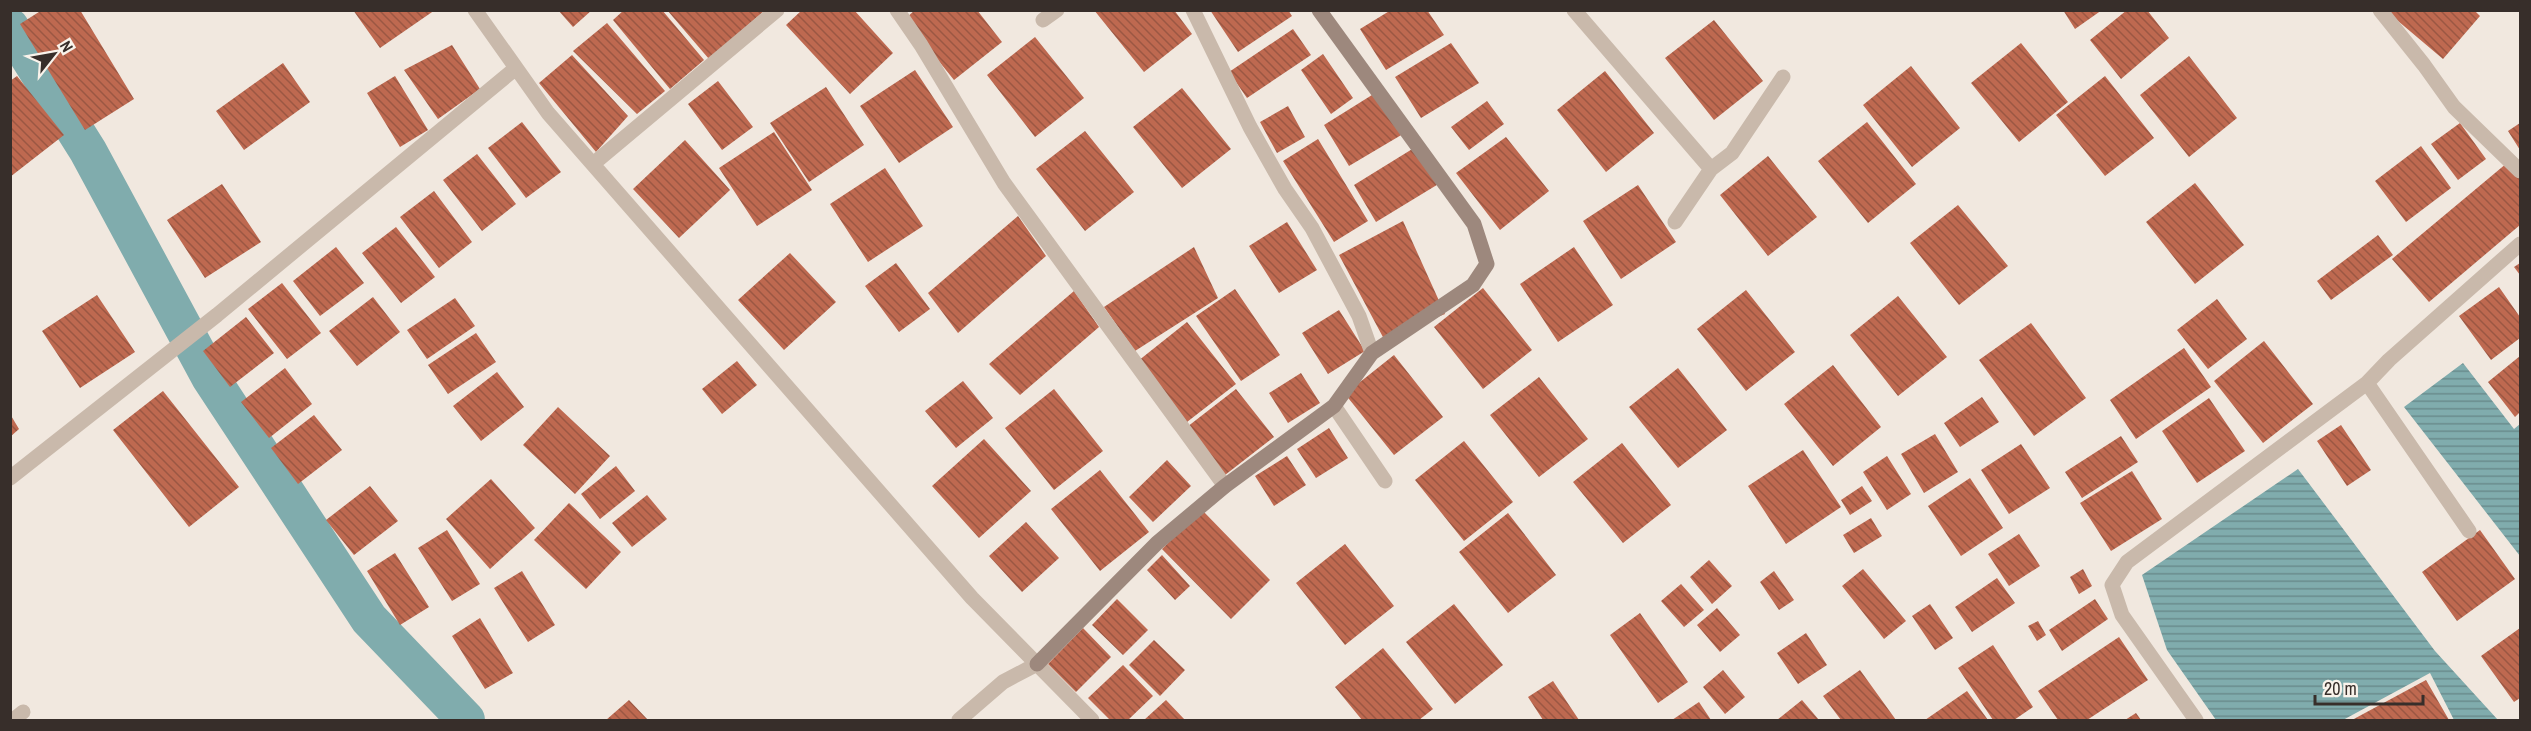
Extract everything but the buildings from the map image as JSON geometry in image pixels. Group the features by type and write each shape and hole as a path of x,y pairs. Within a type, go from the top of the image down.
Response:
{"street":[{"path":"475,10 548,112 593,164 972,598 1092,720"},
{"path":"593,164 777,10"},
{"path":"897,10 921,45 1004,183 1225,486"},
{"path":"1043,21 1057,10"},
{"path":"1193,10 1251,127 1285,189 1312,228 1359,316 1372,353"},
{"path":"959,720 1003,682 1037,663 1157,543 1225,486 1334,406 1372,353 1473,285 1487,264 1474,224 1319,10"},
{"path":"1574,10 1711,169"},
{"path":"2380,10 2454,107 2520,171"},
{"path":"10,478 217,315 516,68"},
{"path":"1675,222 1711,169 1732,153 1783,77"},
{"path":"2196,720 2122,615 2112,585 2127,562 2367,383 2389,360 2520,244"},
{"path":"2367,383 2469,531"},
{"path":"1334,406 1385,482"}],"water":[{"path":"2463,363 2514,429 2520,424 2520,556 2404,407"},
{"path":"2298,469 2435,651 2498,720 2454,720 2430,673 2343,720 2216,720 2167,650 2142,575"}],"waterway":[{"path":"10,27 88,151 210,377 369,619 466,720"}]}
